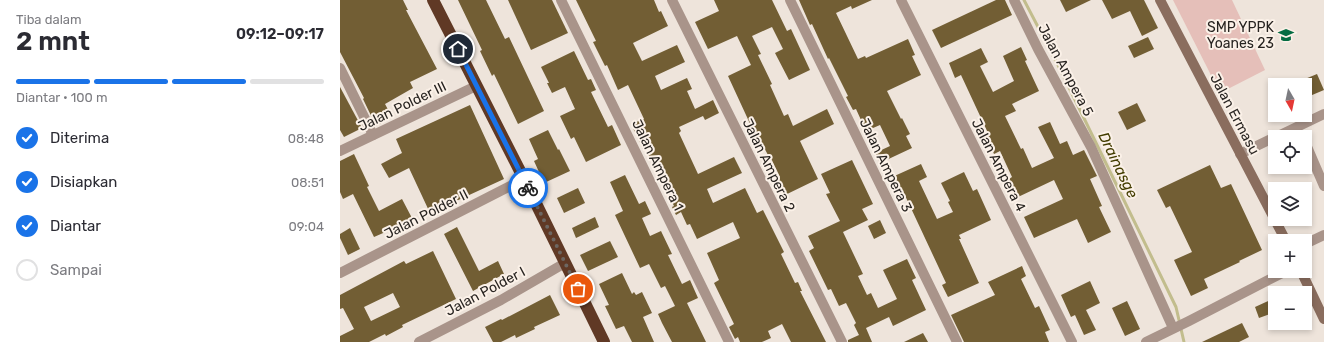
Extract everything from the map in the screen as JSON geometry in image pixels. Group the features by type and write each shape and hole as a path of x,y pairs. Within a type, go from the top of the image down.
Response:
{"highway":[{"path":"433,0 524,179 604,342"}],"street":[{"name":"Jalan Ampera 1","path":"561,0 729,342"},
{"name":"Jalan Ampera 2","path":"672,0 842,342"},
{"name":"Jalan Ampera 3","path":"790,0 957,342"},
{"name":"Jalan Ampera 4","path":"901,0 1072,342"},
{"name":"Jalan Ampera 5","path":"1014,0 1038,49 1091,147 1175,327"},
{"name":"Jalan Ermasu","path":"1160,0 1282,234"},
{"path":"340,68 374,135"},
{"name":"Jalan Polder III","path":"340,151 476,86"},
{"path":"1290,130 1324,114"},
{"path":"1298,126 1300,130"},
{"path":"1240,154 1268,140"},
{"path":"1312,158 1324,186"},
{"name":"Jalan Polder II","path":"340,273 524,179"},
{"path":"1312,241 1324,235"},
{"name":"Jalan Polder I","path":"418,342 501,300 564,263"},
{"path":"1146,342 1272,278"},
{"path":"1304,278 1324,319"}],"shaded area":[{"path":"1173,0 1232,0 1265,70 1220,93"}],"building":[{"path":"340,0 403,0 408,10 406,10 437,69 410,82 413,88 385,104 392,117 376,126 363,99 364,98 340,52"},
{"path":"458,0 486,0 505,39 509,37 544,111 518,124 494,74 492,76 480,51 482,50"},
{"path":"508,0 552,0 568,33 531,50"},
{"path":"576,0 654,0 659,12 661,11 668,26 633,43 642,61 677,45 685,62 655,76 661,90 687,78 692,89 687,91 695,109 713,100 719,113 705,120 703,116 679,127 681,131 679,133 698,174 734,157 742,173 707,189 713,203 745,188 757,213 763,210 784,252 781,254 795,283 798,282 802,291 800,291 826,342 791,342 782,324 768,331 771,338 762,342 740,342 738,337 735,339 729,327 734,324 714,283 719,280 707,253 740,238 733,222 697,239 690,224 687,225 681,212 676,215 672,207 674,206 645,148 643,149 631,124 644,119 628,85 618,90 607,65 605,66 593,42 596,41"},
{"path":"714,0 772,0 787,31 791,29 810,70 789,80 775,53 783,49 772,27 752,36 761,54 758,55 772,84 770,85 784,116 788,114 793,126 827,109 834,124 800,141 818,179 783,196 775,179 780,177 769,154 768,155 760,140 758,141 728,76 751,65 737,36 708,49 695,22 719,11"},
{"path":"799,0 872,0 852,9 851,6 836,13 858,59 865,56 866,58 908,39 915,55 912,56 921,75 887,91 910,134 906,136 912,148 880,163 875,153 890,146 880,125 866,131 856,109 853,110 846,97 848,96 829,58 828,59 812,24 810,25"},
{"path":"996,0 1005,0 1012,15 941,48 932,30"},
{"path":"1060,0 1091,0 1066,12"},
{"path":"1102,0 1144,0 1158,28 1142,36 1130,11 1112,19"},
{"path":"1148,37 1154,49 1134,58 1128,46"},
{"path":"1021,47 1027,60 1025,61 1039,91 1012,104 1016,111 1005,116 1021,149 1023,148 1032,168 1054,158 1038,127 1050,122 1060,144 1067,141 1073,155 1084,150 1097,176 1090,179 1102,206 1099,207 1111,232 1088,243 1077,219 1034,238 1024,217 1063,199 1054,180 1018,197 1009,179 1012,177 1000,151 994,154 985,134 988,133 961,75 955,78 949,63 981,48 988,62 980,66 993,92 1014,81 1003,56"},
{"path":"574,51 588,80 591,79 596,90 591,92 608,127 612,125 621,145 586,162 574,137 571,139 560,116 575,109 565,87 552,93 541,67"},
{"path":"1317,74 1324,90 1312,95 1312,78 1307,78"},
{"path":"340,87 362,128 344,137 340,130"},
{"path":"1137,103 1146,121 1127,130 1118,112"},
{"path":"470,105 504,179 430,213 409,168 389,178 381,164 402,153 396,139"},
{"path":"548,130 570,171 544,183 534,161 538,159 529,139"},
{"path":"354,154 369,186 367,187 379,211 402,199 413,220 374,237 353,194 343,199 340,192 340,161"},
{"path":"852,160 873,204 862,209 868,220 843,232 863,274 858,276 867,295 871,293 878,308 897,299 883,270 907,259 916,278 912,280 926,310 893,326 889,317 866,328 872,342 848,342 848,340 859,335 854,325 856,323 846,303 839,306 831,289 828,290 809,251 814,248 808,236 840,221 826,194 830,193 821,174"},
{"path":"921,164 927,177 919,181 937,219 953,212 948,202 950,201 941,183 964,172 973,191 977,189 991,220 959,235 961,239 959,239 979,283 948,297 942,285 946,283 902,189 896,192 890,178"},
{"path":"1210,165 1221,188 1231,184 1262,250 1204,279 1208,288 1191,296 1174,260 1192,252 1170,206 1166,208 1157,190"},
{"path":"625,175 639,204 645,201 651,214 642,218 650,236 661,231 672,254 668,255 682,284 690,280 698,298 687,303 706,342 672,342 662,323 658,314 675,306 665,286 661,288 649,264 640,268 615,215 623,211 610,182"},
{"path":"578,188 585,203 564,213 557,198"},
{"path":"595,217 599,227 576,238 572,228"},
{"path":"880,220 886,233 874,239 868,226"},
{"path":"457,227 479,271 498,261 504,274 473,291 444,234"},
{"path":"350,228 360,249 348,255 340,238 340,234"},
{"path":"610,241 618,257 588,271 580,255"},
{"path":"433,251 456,299 402,325 403,327 386,336 385,334 369,342 340,342 340,336 354,329 343,308 340,309 340,295 404,261 406,264","holes":["393,293 400,307 371,321 364,307"]},
{"path":"1022,266 1026,276 1021,279 1035,308 1039,306 1050,330 1045,332 1049,342 964,342 951,315 995,295 988,282"},
{"path":"622,273 632,294 634,292 636,295 642,292 652,313 643,317 654,342 632,342 624,326 616,329 605,306 609,305 599,284"},
{"path":"1090,281 1100,303 1086,310 1096,330 1084,335 1075,315 1071,317 1061,295"},
{"path":"550,295 560,315 534,327 535,329 516,338 515,335 501,342 493,342 485,327 501,319 502,320"},
{"path":"1127,301 1140,329 1125,336 1112,308"},
{"path":"1268,301 1268,315 1259,318 1255,307"},
{"path":"1242,323 1249,337 1239,342 1202,342"},
{"path":"923,333 928,342 904,342"}],"waterway":[{"name":"Drainasge","path":"1024,0 1060,69 1176,307 1184,342"}],"way so far":[{"path":"528,188 578,289"}],"place":[{"name":"SMP YPPK Yoanes 23","path":"1286,35"}],"route":[{"path":"458,49 528,188"}]}
